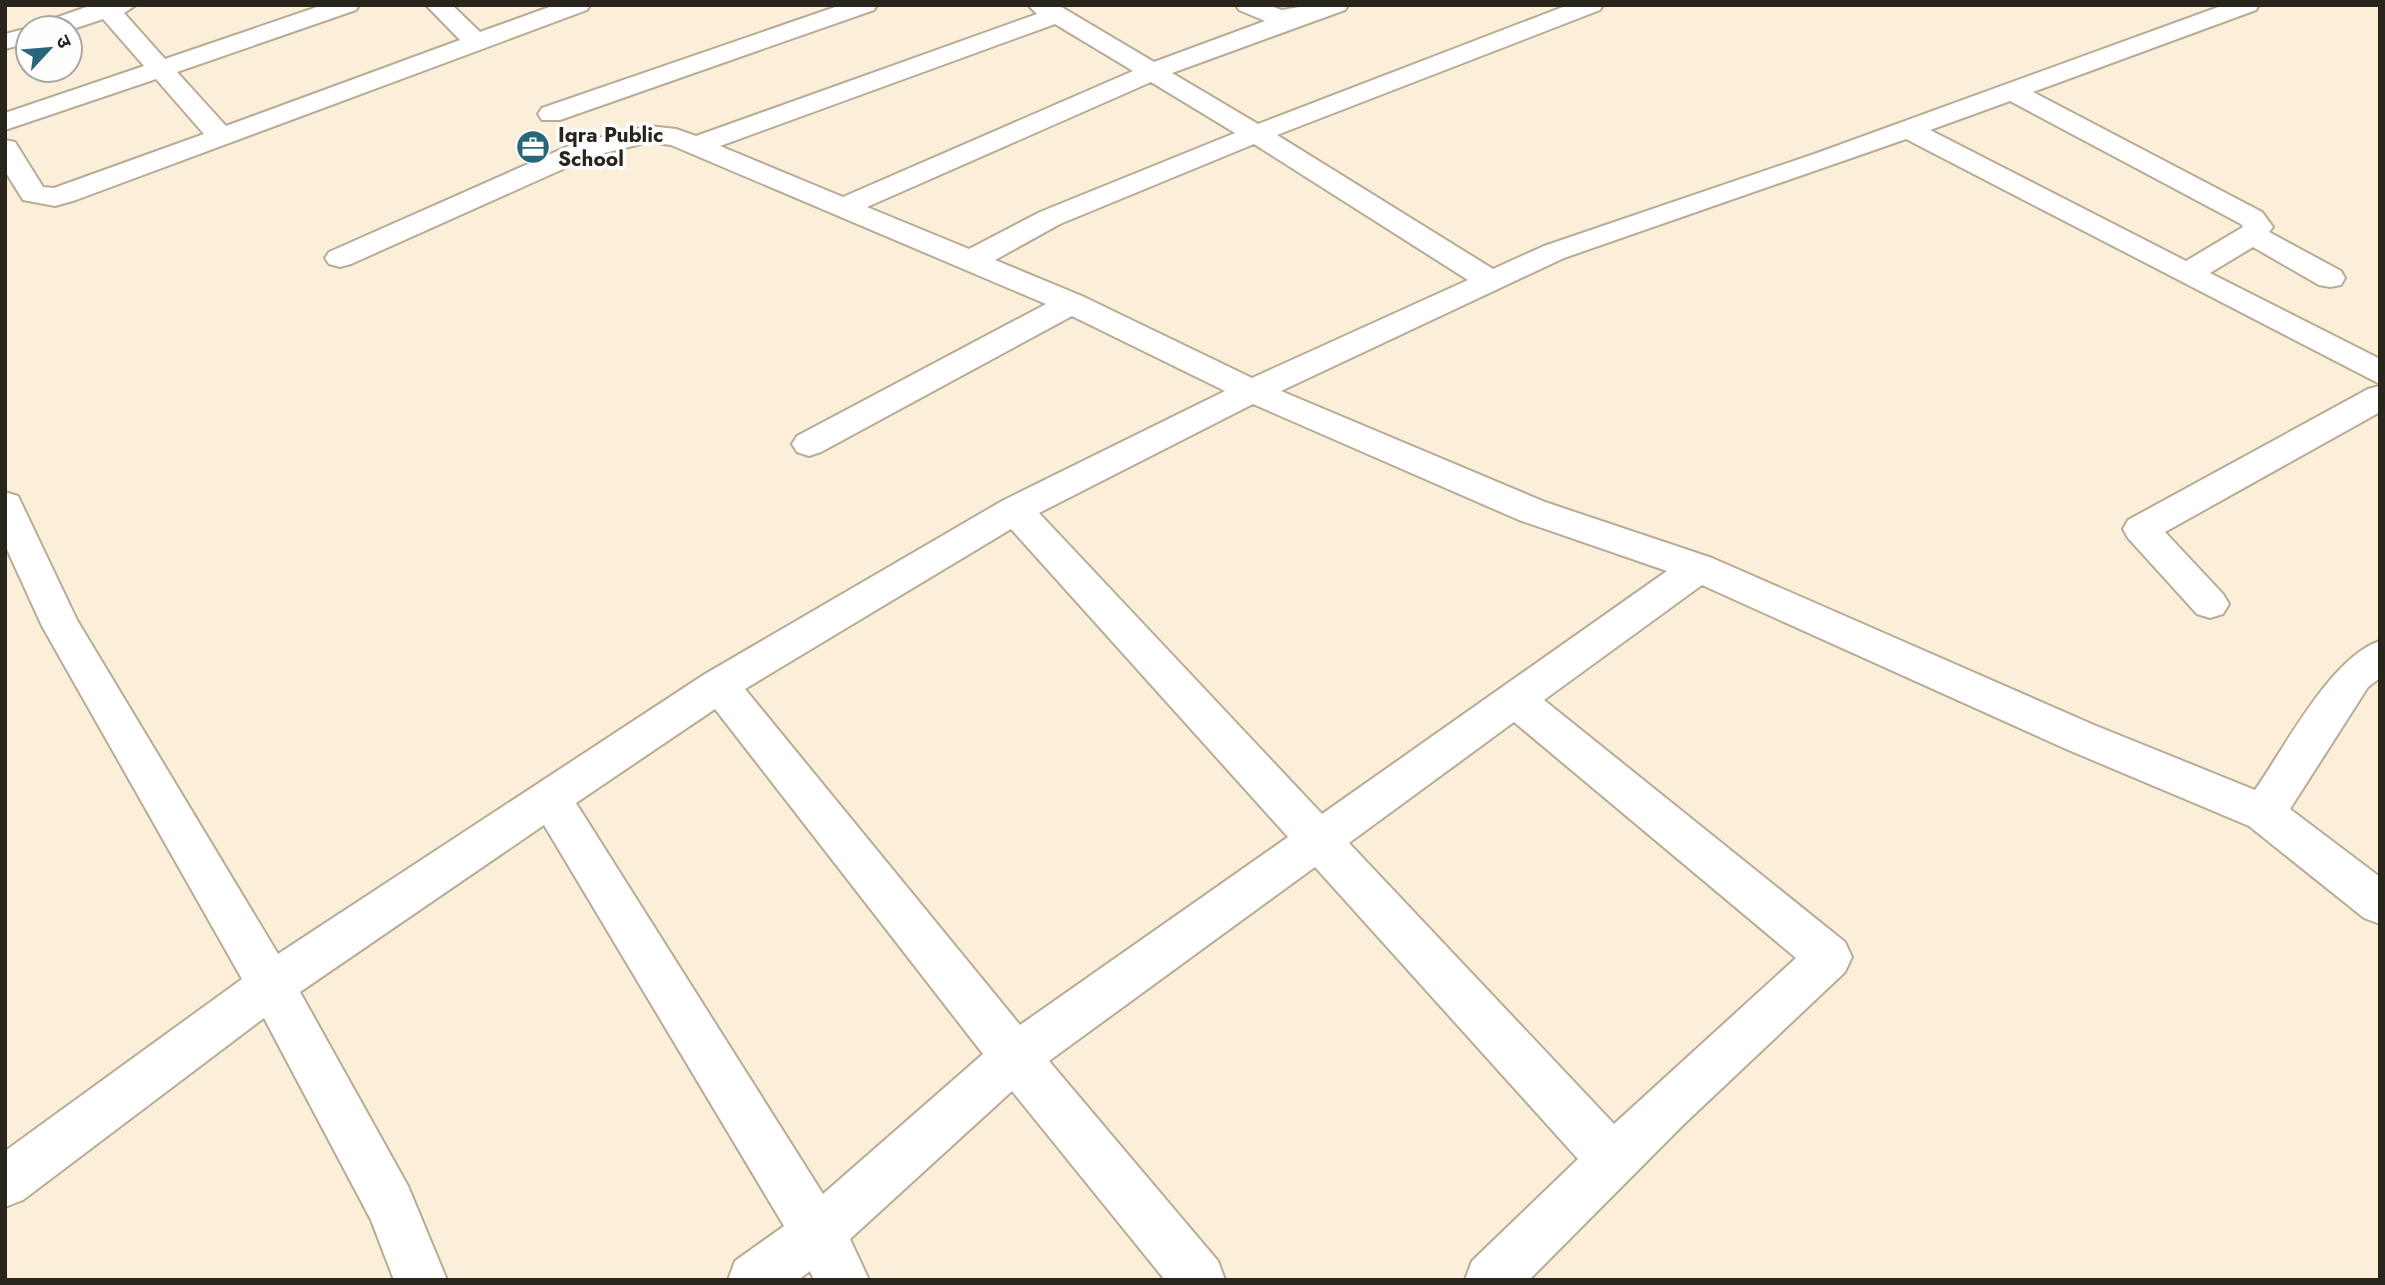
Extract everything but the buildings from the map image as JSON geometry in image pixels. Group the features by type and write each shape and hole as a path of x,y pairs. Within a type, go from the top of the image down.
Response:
{"street":[{"path":"5,122 347,5"},
{"path":"438,5 477,43"},
{"path":"5,148 33,194 55,197 578,5"},
{"path":"551,114 865,5"},
{"path":"1248,5 1265,15 1293,19"},
{"path":"845,206 1152,72 1336,5"},
{"path":"970,261 1050,218 1256,134 1591,5"},
{"path":"5,1182 271,985 719,685 1015,510 1252,391 1554,252 2013,92 2247,5"},
{"path":"84,16 112,7 160,69 221,137"},
{"path":"696,145 1049,10 1256,134 1491,281"},
{"path":"2013,92 2252,218 2258,227 2253,235 2189,272"},
{"path":"1907,129 2189,272 2380,373"},
{"path":"340,258 594,146 649,134 676,137 1071,303 1252,391 1532,511 1699,568 2080,737 2264,813 2380,904"},
{"path":"2253,235 2330,278"},
{"path":"810,444 1071,303"},
{"path":"2210,604 2141,530 2380,397"},
{"path":"5,505 61,626 271,985 390,1204 422,1280"},
{"path":"1015,510 1613,1160"},
{"path":"754,1280 818,1233 1015,1057 1699,568"},
{"path":"2264,813 2354,677 2380,656"},
{"path":"719,685 1015,1057 1199,1280"},
{"path":"1491,1280 1613,1160 1829,957 1515,699"},
{"path":"551,799 818,1233 843,1280"}],"place":[{"name":"Iqra Public School","path":"533,147"}]}
